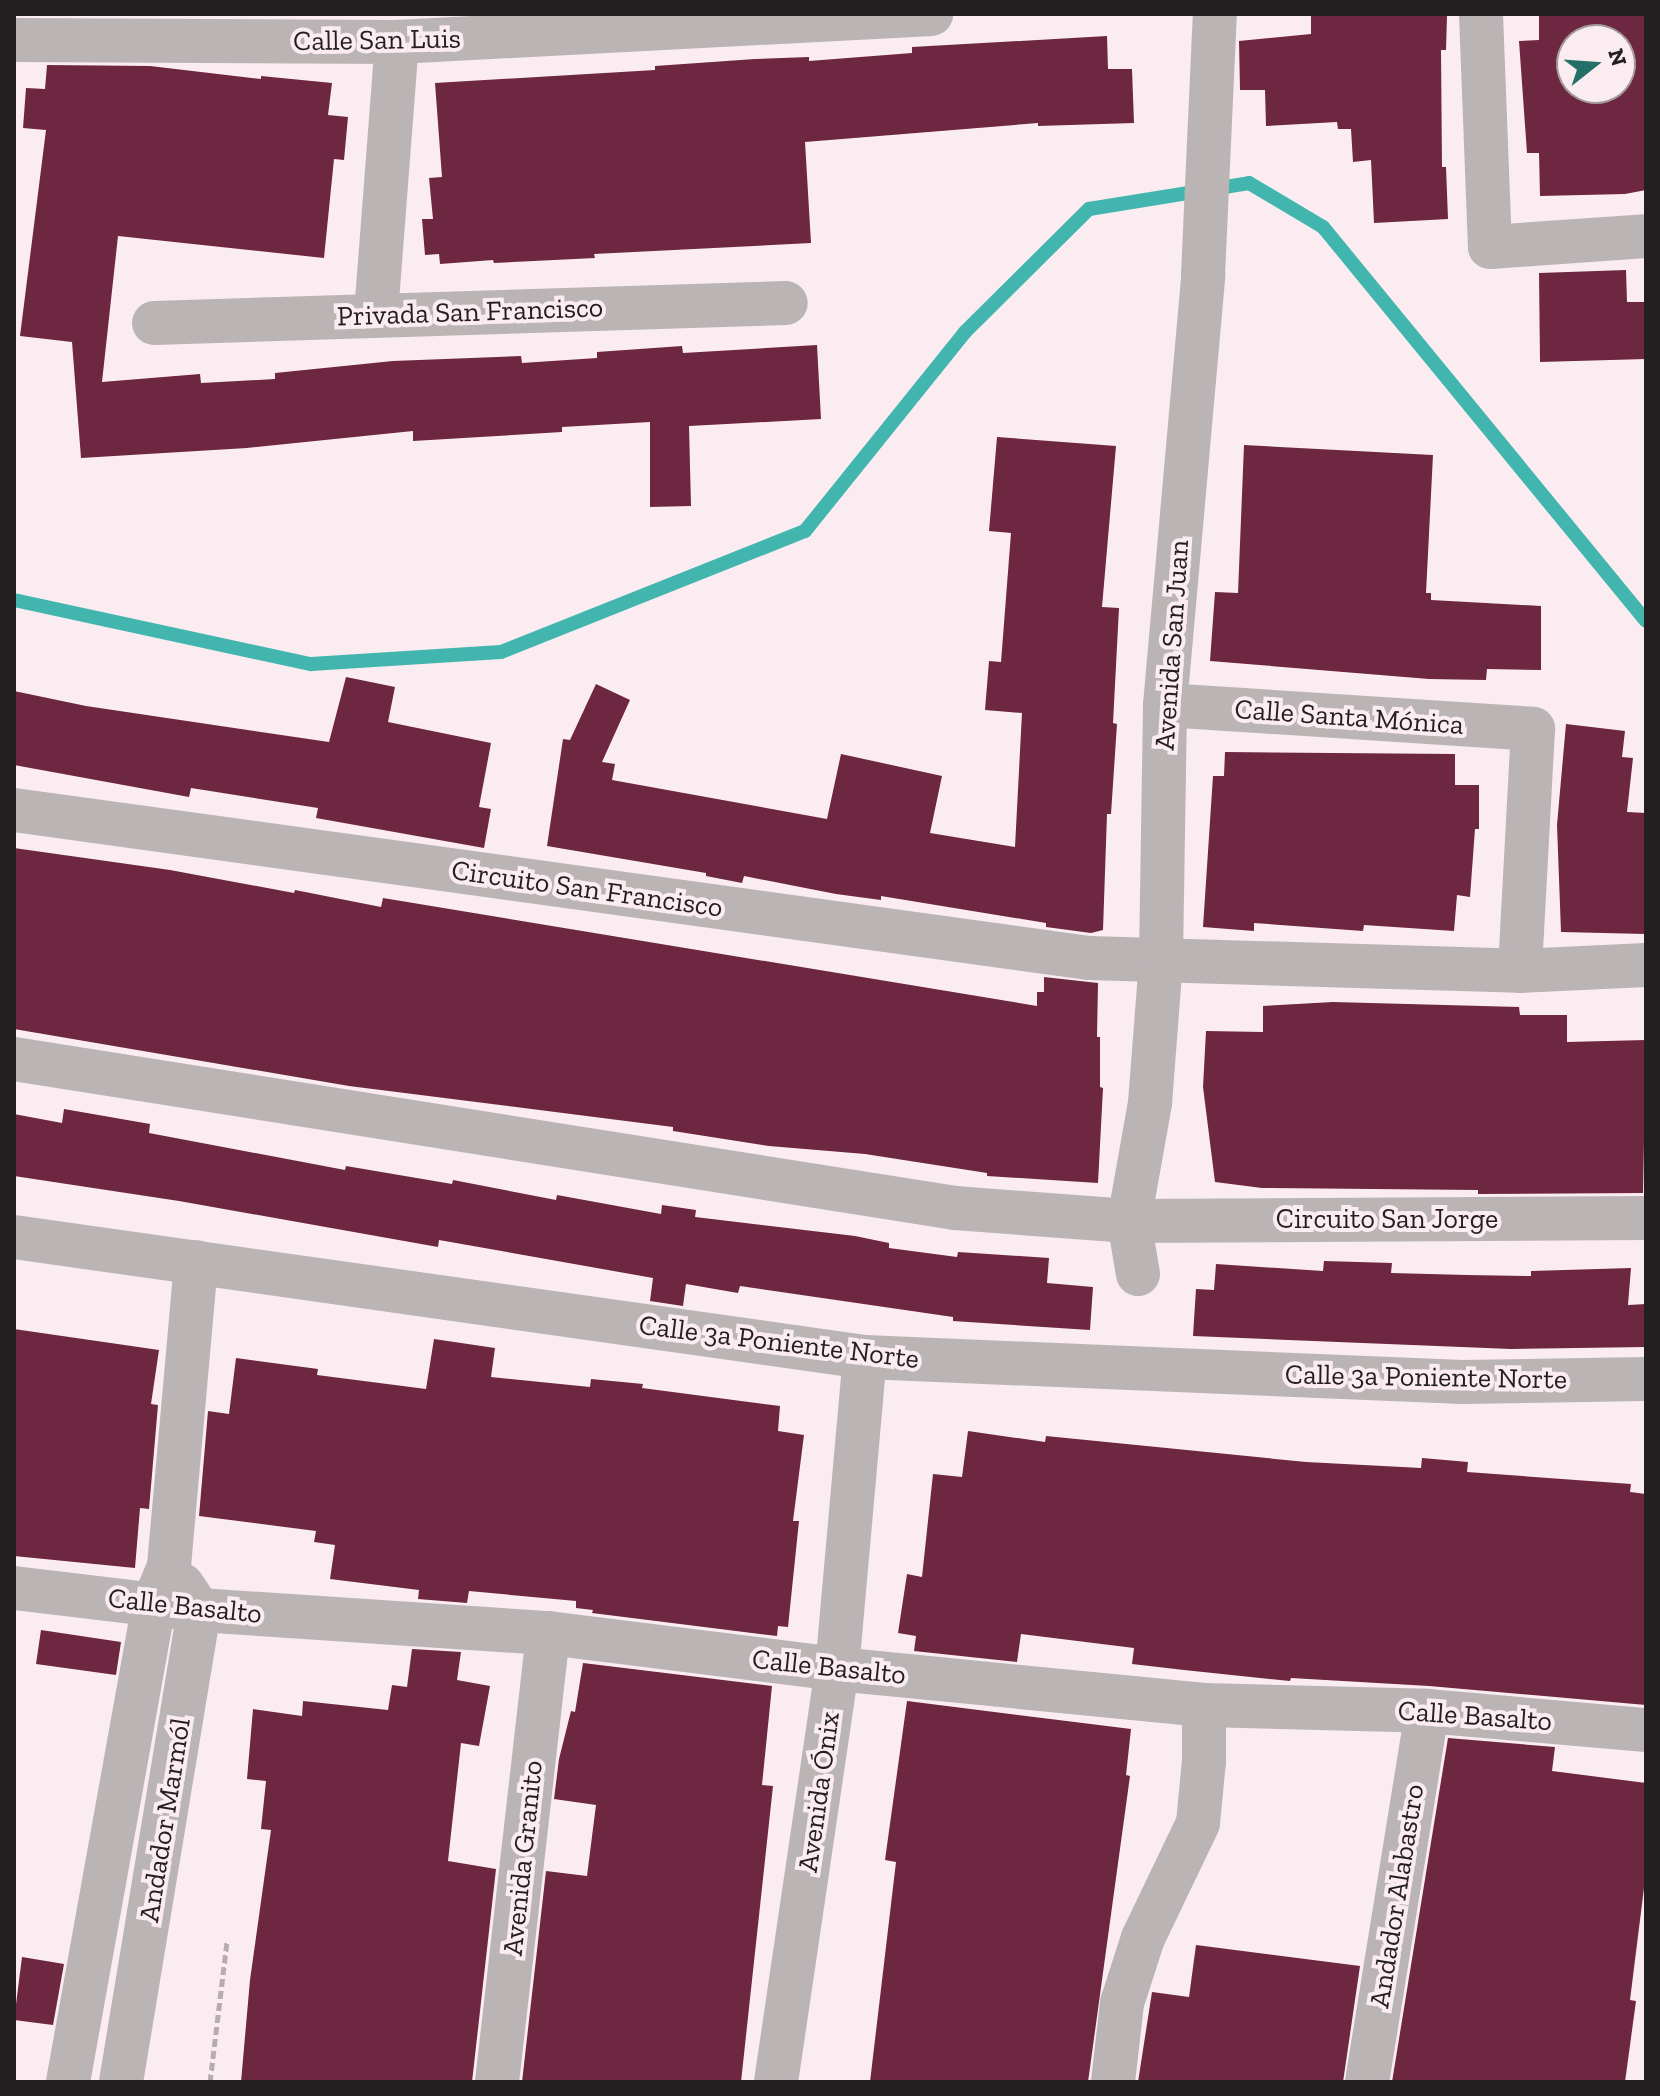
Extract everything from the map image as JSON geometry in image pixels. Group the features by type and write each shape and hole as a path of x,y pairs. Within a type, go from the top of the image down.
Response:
{"street":[{"name":"Calle San Luis","path":"14,40 397,42 931,14"},
{"name":"Avenida San Juan","path":"1138,1274 1129,1221 1150,1103 1161,960 1165,705 1203,275 1215,14"},
{"path":"1481,14 1490,247 1646,236"},
{"path":"376,314 397,42"},
{"name":"Privada San Francisco","path":"154,323 786,303"},
{"name":"Calle Santa Mónica","path":"1165,705 1533,729 1520,971"},
{"name":"Circuito San Francisco","path":"14,810 1089,958 1161,960"},
{"path":"1161,960 1520,971 1646,965"},
{"path":"14,1059 955,1208 1129,1221"},
{"name":"Circuito San Jorge","path":"1129,1221 1646,1218"},
{"name":"Calle 3a Poniente Norte","path":"14,1237 865,1357 1462,1382 1646,1379"},
{"name":"Andador Marmól","path":"68,2082 162,1584 196,1262"},
{"name":"Avenida Ónix","path":"776,2082 837,1669 865,1357"},
{"path":"162,1584 199,1610"},
{"name":"Calle Basalto","path":"14,1588 162,1584"},
{"name":"Andador Marmól","path":"121,2082 199,1610"},
{"name":"Calle Basalto","path":"199,1610 548,1633 837,1669 1204,1705 1427,1711 1646,1730"},
{"name":"Avenida Granito","path":"497,2082 548,1633"},
{"path":"1113,2082 1122,2003 1143,1938 1198,1823 1204,1761 1204,1705"},
{"name":"Andador Alabastro","path":"1367,2082 1427,1711"}],"path":[{"path":"210,2082 227,1941"}],"building":[{"path":"1539,14 1646,14 1646,190 1625,194 1540,196 1539,153 1527,153 1519,41 1539,40"},
{"path":"1311,16 1447,16 1446,50 1441,50 1442,167 1446,167 1448,219 1374,223 1371,160 1353,162 1351,129 1338,129 1337,122 1266,126 1265,90 1240,90 1239,41 1311,34"},
{"path":"1107,36 1108,69 1132,69 1134,123 1038,126 1038,123 805,142 811,243 594,254 595,258 494,263 493,260 440,264 439,254 425,255 422,219 433,219 429,178 442,177 435,83 655,70 655,66 755,59 809,57 809,61 912,53 912,47"},
{"path":"47,65 150,66 261,79 261,76 332,83 328,115 348,117 344,160 334,159 324,258 118,236 102,382 200,374 201,383 275,379 275,373 393,361 521,356 522,363 597,358 597,352 682,346 683,353 817,345 821,419 689,426 691,506 650,507 650,422 562,427 562,432 413,441 413,431 247,448 81,458 72,342 20,336 46,130 23,128 26,88 45,89"},
{"path":"1626,270 1627,302 1646,302 1646,359 1540,362 1539,273"},
{"path":"997,437 1116,446 1102,607 1119,608 1113,723 1117,724 1111,814 1107,814 1103,930 1091,933 1046,927 1046,923 881,896 881,900 836,894 744,876 742,883 706,876 706,873 547,846 563,739 570,740 596,684 630,700 602,762 615,764 612,780 827,819 841,754 942,776 930,833 1015,847 1022,713 985,710 989,661 1001,662 1011,533 989,531"},
{"path":"1244,445 1433,455 1426,593 1431,593 1431,600 1541,606 1541,670 1487,669 1486,680 1429,679 1210,661 1215,592 1238,593"},
{"path":"346,677 395,687 388,722 491,743 479,807 491,809 484,848 316,818 318,808 191,788 189,797 14,765 14,691 86,706 329,742"},
{"path":"1566,724 1625,731 1622,757 1633,758 1627,812 1646,813 1646,934 1561,932 1557,825"},
{"path":"1225,752 1455,754 1455,785 1479,785 1479,829 1475,829 1470,897 1457,895 1454,931 1364,925 1363,931 1254,923 1254,931 1203,927 1213,776 1224,776"},
{"path":"14,848 170,870 294,893 295,890 381,907 383,898 1037,1006 1037,992 1044,992 1044,977 1098,983 1097,1037 1100,1037 1100,1087 1103,1088 1098,1183 987,1176 987,1173 865,1154 769,1146 673,1131 673,1127 349,1086 14,1029"},
{"path":"1333,1002 1519,1007 1520,1015 1567,1015 1567,1042 1646,1040 1643,1193 1478,1194 1478,1190 1262,1188 1215,1182 1203,1087 1206,1031 1263,1032 1263,1006"},
{"path":"64,1109 150,1124 149,1133 345,1170 346,1166 452,1184 453,1180 556,1200 557,1195 661,1214 662,1205 696,1210 695,1217 855,1236 889,1243 889,1248 957,1257 958,1252 1049,1258 1047,1283 1093,1287 1090,1330 953,1321 953,1317 740,1286 738,1293 686,1284 683,1306 650,1301 653,1278 439,1240 438,1247 179,1201 14,1176 14,1114 62,1123"},
{"path":"1324,1261 1392,1263 1391,1273 1467,1275 1531,1276 1531,1271 1631,1268 1628,1305 1646,1304 1646,1347 1511,1349 1193,1336 1196,1289 1214,1290 1216,1264 1323,1271"},
{"path":"14,1329 159,1350 151,1404 158,1405 149,1509 140,1508 135,1568 14,1556"},
{"path":"434,1339 495,1348 491,1377 590,1387 591,1379 643,1384 642,1388 780,1406 778,1431 804,1435 793,1521 799,1521 788,1627 778,1626 777,1636 592,1613 593,1610 576,1608 576,1601 469,1591 467,1603 418,1599 419,1590 330,1579 335,1545 314,1542 316,1531 199,1516 208,1411 229,1414 236,1358 318,1369 317,1375 426,1389"},
{"path":"968,1431 1045,1442 1046,1436 1306,1462 1421,1468 1422,1458 1468,1462 1467,1472 1631,1484 1630,1492 1646,1494 1646,1705 1429,1686 1291,1678 1290,1681 1184,1670 1132,1664 1134,1648 1021,1634 1017,1662 914,1651 916,1636 898,1633 907,1574 922,1577 933,1474 962,1477"},
{"path":"41,1630 121,1642 116,1675 36,1664"},
{"path":"412,1649 461,1652 457,1680 490,1686 479,1746 461,1743 448,1861 496,1869 472,2082 241,2082 250,1980 271,1830 261,1829 266,1781 247,1779 253,1709 302,1716 303,1701 388,1710 392,1685 407,1687"},
{"path":"583,1663 772,1686 762,1785 773,1786 741,2082 522,2082 546,1871 587,1876 596,1805 554,1799 559,1759 571,1711 575,1712"},
{"path":"907,1701 1131,1729 1126,1775 1130,1776 1088,2082 870,2082 896,1862 885,1860"},
{"path":"1448,1738 1555,1747 1552,1771 1646,1783 1646,1872 1630,2000 1636,2001 1625,2082 1392,2082"},
{"path":"1196,1945 1360,1966 1343,2082 1138,2082 1152,1992 1189,1997"},
{"path":"22,1957 64,1964 53,2025 14,2020"}],"waterway":[{"path":"14,600 311,664 501,652 805,531 965,332 1089,209 1249,183 1323,227 1646,621"}]}
